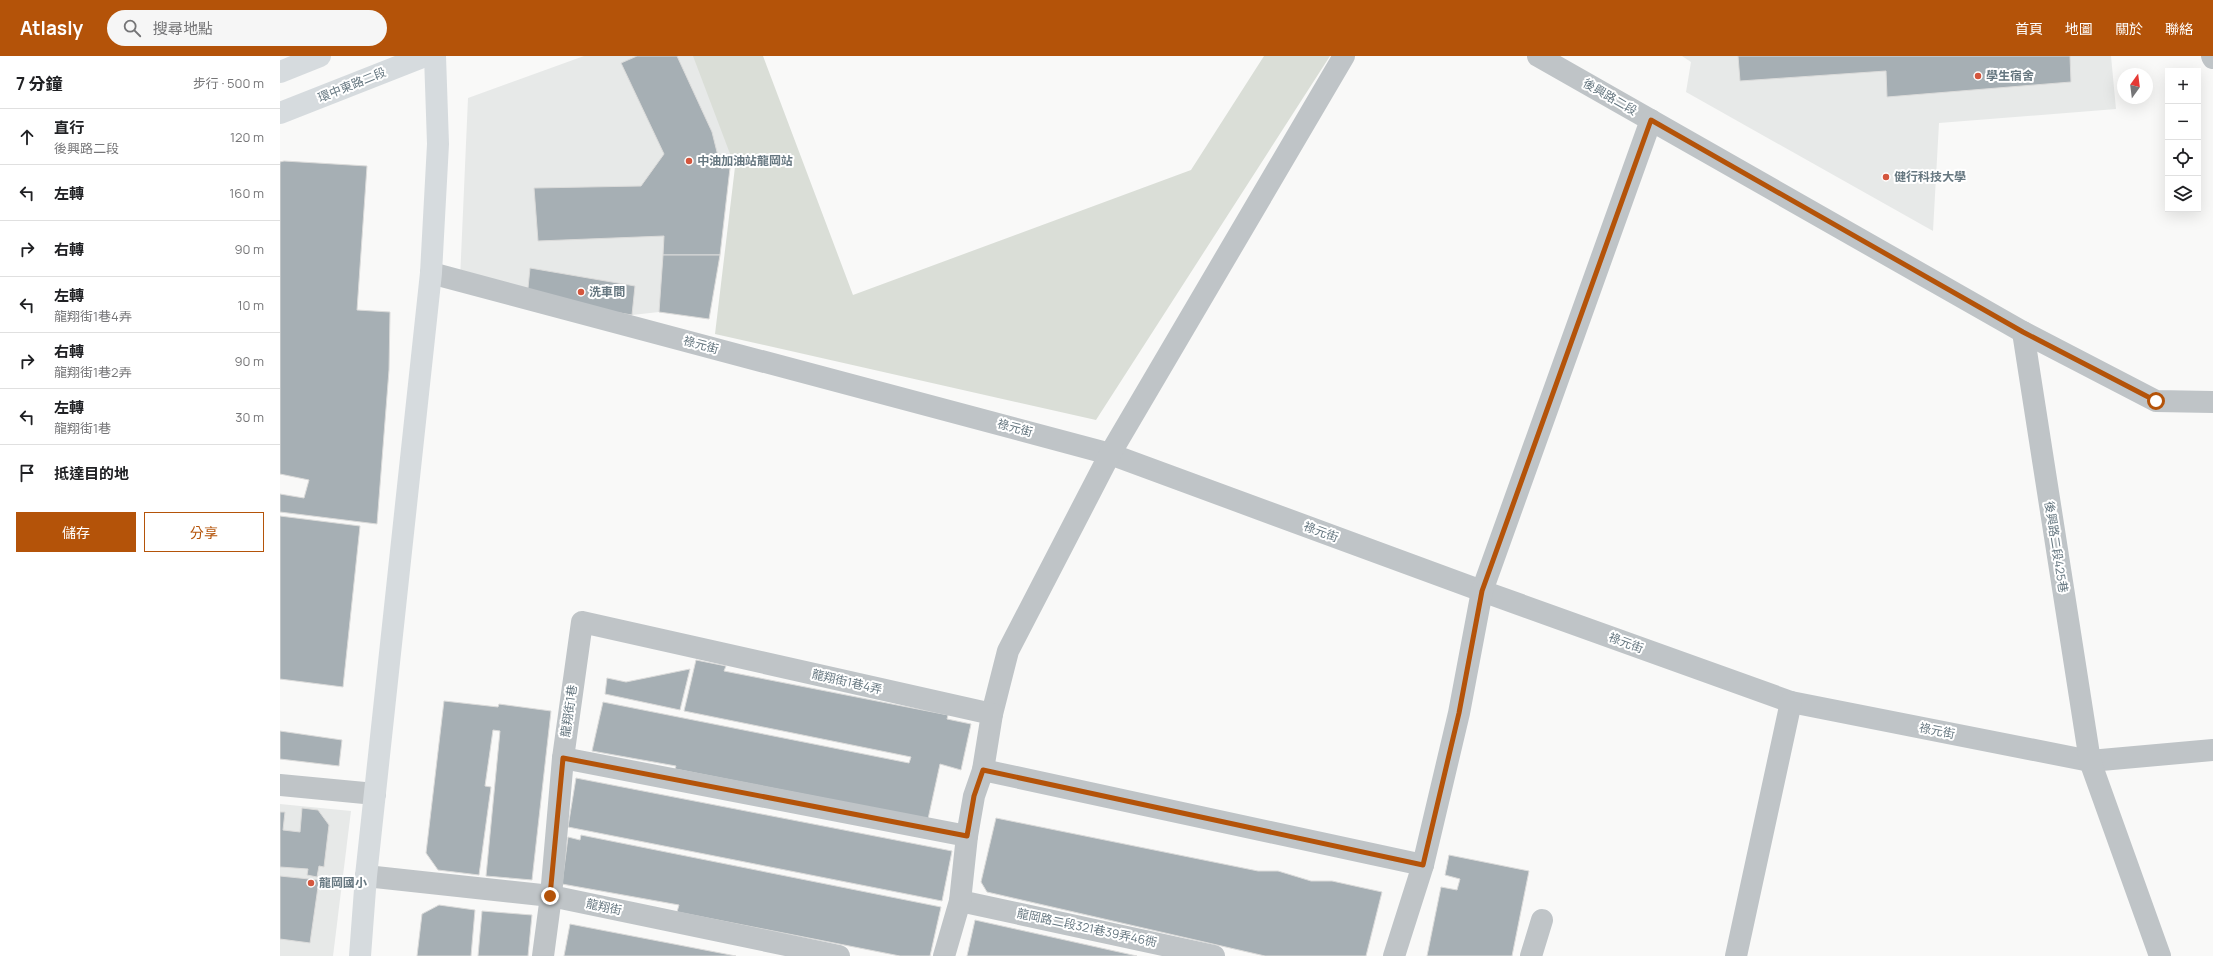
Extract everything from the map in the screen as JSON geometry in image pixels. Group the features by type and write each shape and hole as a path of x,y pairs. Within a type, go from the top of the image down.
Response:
{"main road":[{"path":"280,72 320,56"},
{"name":"環中東路二段","path":"280,113 425,56"},
{"path":"360,956 366,876 431,273 438,144 436,56"}],"street":[{"path":"944,956 960,901 967,836 974,796 983,770 992,714 1008,651 1110,454 1344,56"},
{"name":"後興路二段","path":"1538,56 2023,332 2156,401 2213,402"},
{"path":"1394,956 1423,865 1459,713 1482,591 1651,120"},
{"name":"祿元街","path":"431,273 1110,454 1482,591 1791,702 2090,761 2213,750"},
{"name":"後興路二段425巷","path":"2023,332 2090,761 2160,956"},
{"name":"龍翔街1巷4弄","path":"582,622 992,714"},
{"name":"龍翔街1巷","path":"543,956 563,758 582,622"},
{"path":"1736,956 1791,702"},
{"path":"563,758 967,836"},
{"path":"983,770 1423,865"},
{"path":"280,785 375,794"},
{"name":"龍翔街","path":"366,876 550,896 839,956"},
{"name":"龍岡路二段321巷39弄46衖","path":"960,901 1214,956"},
{"path":"1531,956 1542,920"}],"shaded area":[{"name":"中油加油站龍岡站","path":"584,56 742,56 709,319 659,312 632,315 460,280 468,98"},
{"path":"693,56 763,56 853,295 1191,170 1264,56 1330,56 1096,420 715,334 735,167"},
{"name":"健行科技大學","path":"1682,56 2111,56 2116,109 1939,123 1933,231 1686,92 1691,62"},
{"name":"龍岡國小","path":"280,804 351,811 333,956 280,956"}],"building":[{"name":"中油加油站龍岡站","path":"637,56 677,56 712,132 721,168 730,168 720,255 663,255 664,236 538,241 534,188 641,186 664,154 621,63"},
{"name":"學生宿舍","path":"1738,56 2070,56 2071,82 1887,97 1886,71 1740,81"},
{"path":"280,162 367,166 357,310 390,312 389,370 377,524 280,512 280,494 304,498 309,480 280,474"},
{"path":"663,255 720,255 709,319 659,312"},
{"name":"洗車間","path":"530,268 635,286 632,315 527,298"},
{"path":"280,516 360,526 343,687 280,679"},
{"path":"696,660 726,666 724,671 948,715 947,719 971,724 961,770 940,764 928,819 675,769 676,766 592,751 603,702 909,763 911,757 684,711"},
{"path":"690,669 680,710 605,694 607,678 626,682"},
{"path":"444,701 498,707 499,704 551,711 532,880 486,876 500,731 493,730 485,786 491,787 479,875 438,870 426,853"},
{"path":"280,731 342,740 339,766 280,759"},
{"path":"576,778 952,851 942,901 568,827"},
{"path":"302,808 318,810 329,825 324,867 319,866 317,877 307,875 308,869 280,867 280,812 285,812 283,830 300,832"},
{"path":"996,818 1258,871 1278,871 1311,881 1332,881 1382,892 1366,956 1265,956 987,892 981,882"},
{"path":"581,835 941,907 930,956 900,956 677,912 679,905 562,884 568,837 580,840"},
{"path":"1449,855 1529,871 1512,956 1427,956 1441,887 1457,890 1460,879 1445,875"},
{"path":"280,876 319,880 310,943 280,939"},
{"path":"439,905 475,910 471,956 417,956 422,914"},
{"path":"482,911 532,915 528,956 478,956"},
{"path":"975,920 1137,956 967,956"},
{"path":"570,924 736,956 564,956"}],"place":[{"name":"學生宿舍","path":"1978,76"},
{"name":"中油加油站龍岡站","path":"689,161"},
{"name":"健行科技大學","path":"1886,177"},
{"name":"洗車間","path":"581,292"},
{"name":"龍岡國小","path":"311,883"}],"route":[{"path":"550,896 563,758 967,836 974,796 983,770 1423,865 1459,713 1482,591 1651,120 2023,332 2156,401"}]}
